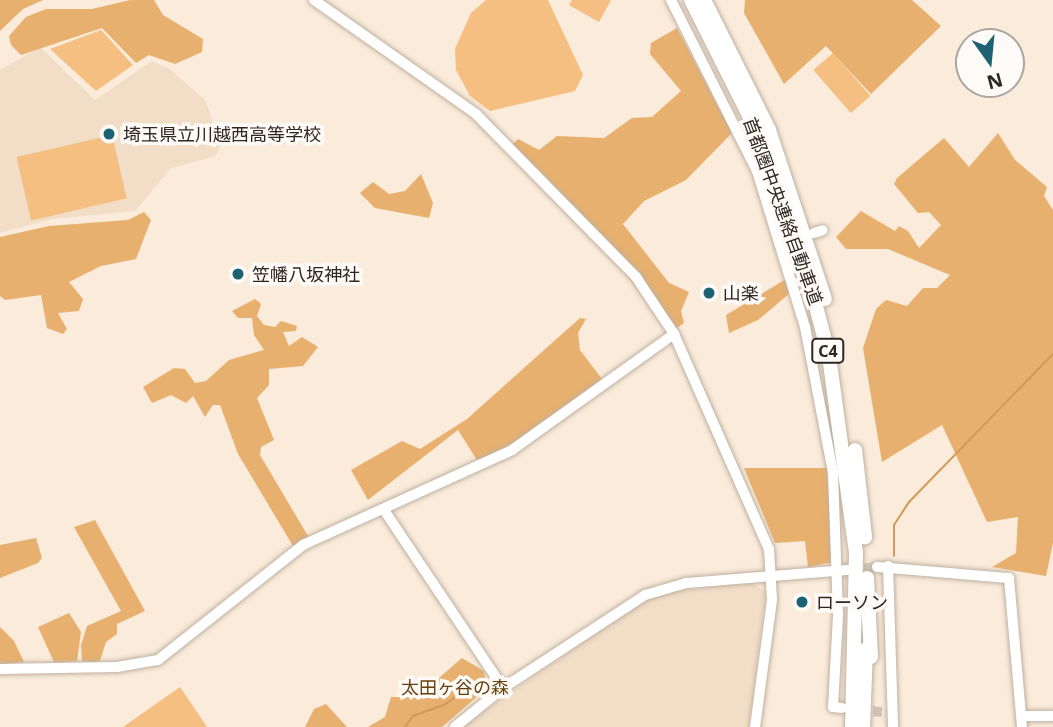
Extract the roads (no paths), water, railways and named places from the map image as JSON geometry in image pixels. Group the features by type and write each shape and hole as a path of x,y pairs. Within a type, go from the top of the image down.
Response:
{"highway":[{"name":"首都圏中央連絡自動車道","path":"691,0 761,139 802,253 829,356 856,554 852,727"},
{"name":"首都圏中央連絡自動車道","path":"704,0 769,130 817,267 850,412 877,571 863,727"},
{"path":"872,727 877,571"}],"street":[{"path":"314,0 476,114 636,277 674,334 757,516 773,575 755,727"},
{"path":"671,0 726,102 786,241 822,404 833,472 842,571 833,707 842,708"},
{"path":"0,669 154,661 220,616 292,553 332,530 384,510 512,450 674,334"},
{"path":"384,510 503,688"},
{"path":"455,727 503,688 645,595 685,583 842,571"},
{"path":"893,727 887,712 877,571 1009,578 1022,722 1053,716"}],"waterway":[{"path":"894,556 894,525 909,502 1053,354"},
{"path":"405,727 413,716 444,705 482,679"}],"tunnel":[{"path":"849,570 877,567"},
{"path":"858,710 882,712"}],"place":[{"name":"埼玉県立川越西高等学校","path":"109,134"},
{"name":"笠幡八坂神社","path":"238,274"},
{"name":"山楽","path":"709,293"},
{"name":"ローソン","path":"802,602"}],"park label":[{"name":"太田ヶ谷の森","path":"455,687"}]}
